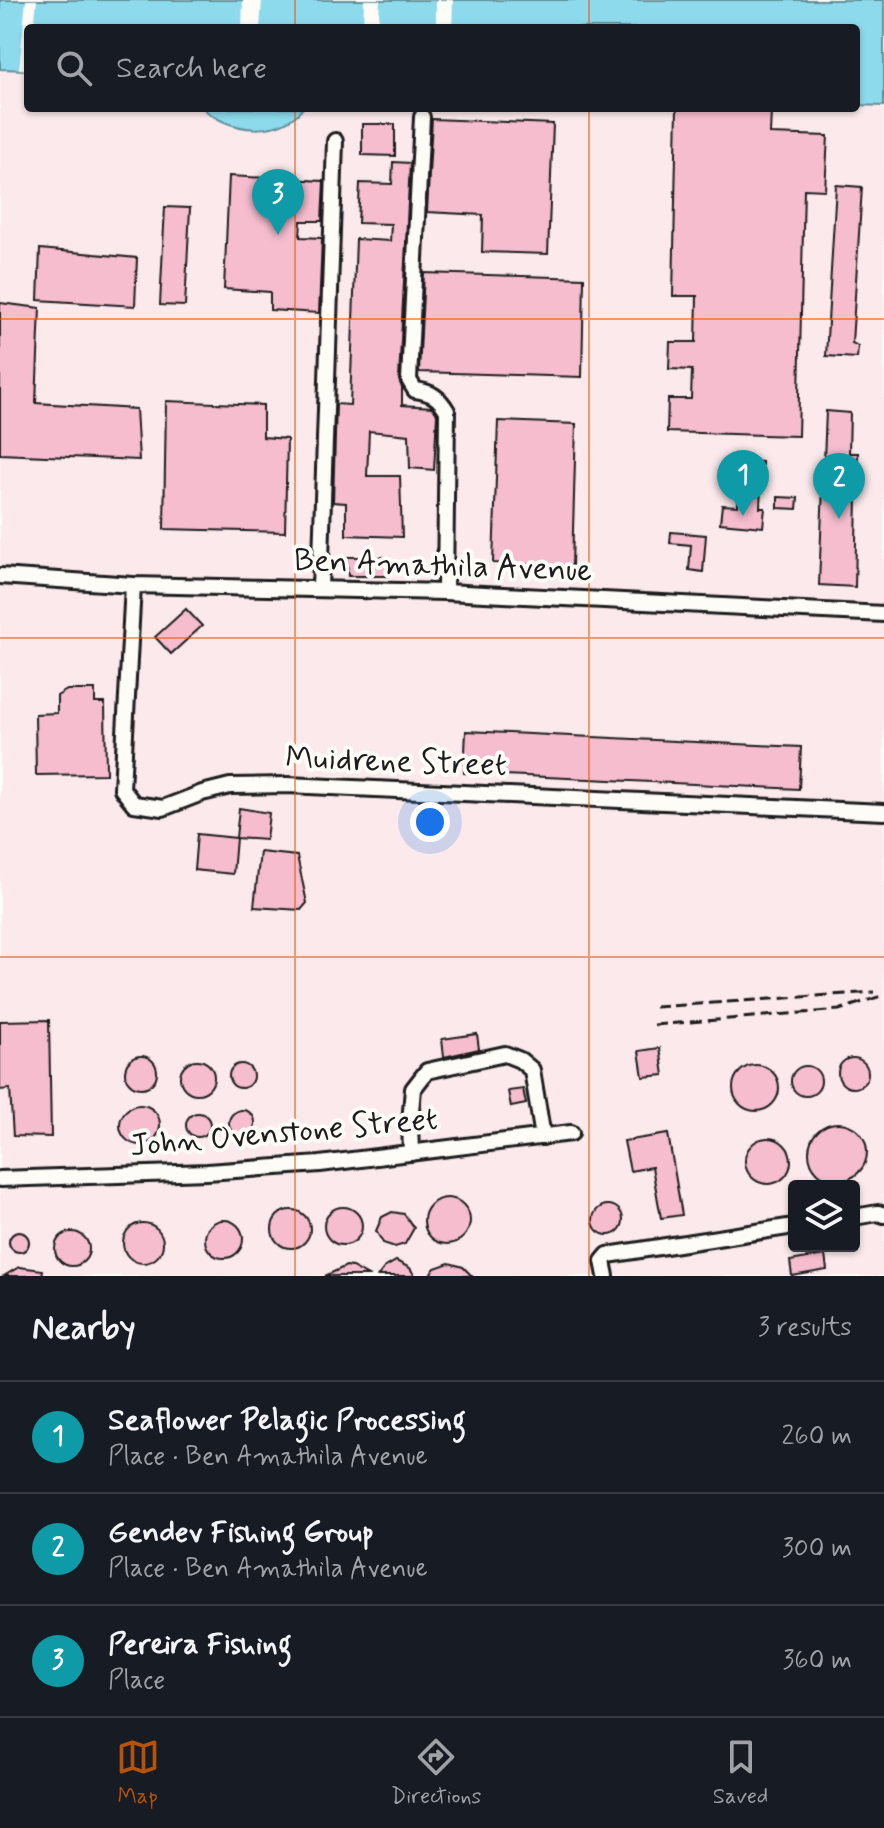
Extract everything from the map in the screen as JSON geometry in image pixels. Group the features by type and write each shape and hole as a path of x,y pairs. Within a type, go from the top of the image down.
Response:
{"street":[{"path":"422,117 409,380 415,390 431,392 441,400 447,411 445,592"},
{"path":"320,589 335,141"},
{"name":"Ben Amathila Avenue","path":"0,576 133,585 445,592 884,614"},
{"name":"Muidrene Street","path":"133,585 122,789 134,804 163,808 230,786 287,785 884,812"},
{"path":"411,1153 413,1089 427,1071 505,1054 520,1060 532,1070 543,1137"},
{"name":"John Ovenstone Street","path":"0,1179 207,1172 320,1164 571,1133"},
{"path":"860,1216 884,1215"},
{"path":"606,1276 603,1261 608,1255 788,1227"}],"shaded area":[{"path":"0,69 24,70 24,112 210,112 236,127 254,128 275,128 300,112 860,112 860,106 884,106 884,1276 0,1276"}],"water":[{"path":"0,0 884,0 884,106 860,105 860,24 24,24 24,70 0,69"},
{"path":"208,112 299,112 281,124 254,129 226,123"}],"pier":[{"path":"26,0 37,0 34,24 24,24 24,70 19,69"},
{"path":"243,0 262,0 260,24 242,24"},
{"path":"364,0 380,0 378,24 363,24"},
{"path":"436,0 453,0 452,24 436,24"}],"building":[{"path":"677,112 771,112 770,134 828,136 825,190 804,189 798,436 667,432 668,399 691,399 692,370 669,369 670,342 696,342 697,296 673,296"},
{"path":"432,119 553,124 548,254 482,252 483,215 427,212"},
{"path":"362,124 395,124 395,156 362,155"},
{"path":"393,162 410,163 399,380 402,405 432,407 437,414 434,470 410,468 409,435 369,431 367,476 400,476 402,537 346,535 346,503 333,502 336,404 350,405 356,239 390,241 391,224 358,223 360,183 392,184"},
{"path":"229,176 324,181 322,221 301,221 300,237 322,238 319,313 270,310 270,292 224,289"},
{"path":"836,185 862,187 852,343 858,346 857,358 826,356"},
{"path":"165,207 190,208 185,306 160,305"},
{"path":"40,249 137,258 135,306 38,300"},
{"path":"424,273 584,278 582,377 419,372"},
{"path":"0,303 40,308 36,403 136,409 139,460 0,454"},
{"path":"166,401 263,405 263,437 287,439 285,532 164,529"},
{"path":"826,411 850,413 849,453 858,453 855,587 819,585"},
{"path":"498,421 576,424 572,566 493,563"},
{"path":"741,461 762,462 760,508 765,508 763,527 720,523 722,505 738,506"},
{"path":"778,497 798,498 797,509 778,508"},
{"path":"671,532 706,535 703,572 689,570 691,545 670,543"},
{"path":"347,557 389,557 389,576 348,576"},
{"path":"186,609 202,626 171,654 155,637"},
{"path":"67,690 95,690 95,703 105,703 106,774 36,775 35,714 57,713 57,696"},
{"path":"466,731 801,747 799,789 464,773"},
{"path":"239,808 269,813 266,840 236,838"},
{"path":"197,834 236,838 233,874 194,870"},
{"path":"260,852 297,856 307,903 301,910 254,907"},
{"path":"49,1020 51,1137 13,1136 10,1089 0,1090 0,1021"},
{"path":"477,1034 479,1049 444,1057 442,1039"},
{"path":"660,1048 664,1075 643,1077 639,1051"},
{"path":"141,1056 152,1061 157,1072 152,1083 141,1088 130,1083 125,1072 130,1061"},
{"path":"853,1058 863,1063 868,1073 863,1083 853,1088 843,1083 838,1073 843,1063"},
{"path":"197,1060 209,1065 214,1077 209,1089 197,1094 185,1089 180,1077 185,1065"},
{"path":"241,1064 250,1067 253,1076 250,1085 241,1088 232,1085 229,1076 232,1067"},
{"path":"756,1065 772,1072 779,1088 772,1104 756,1111 740,1104 733,1088 740,1072"},
{"path":"806,1066 812,1067 820,1075 820,1087 812,1095 806,1096 800,1095 792,1087 791,1081 792,1075 800,1067"},
{"path":"523,1089 526,1104 511,1107 508,1091"},
{"path":"140,1105 154,1111 160,1125 154,1139 140,1145 126,1139 120,1125 126,1111"},
{"path":"242,1110 251,1114 255,1123 251,1132 242,1136 233,1132 229,1123 233,1114"},
{"path":"198,1113 207,1116 210,1125 207,1134 198,1137 189,1134 186,1125 189,1116"},
{"path":"838,1123 849,1126 864,1141 867,1152 864,1163 849,1178 827,1178 812,1163 809,1152 812,1141 827,1126"},
{"path":"668,1134 682,1215 661,1218 652,1167 630,1171 624,1141"},
{"path":"768,1138 784,1145 791,1161 784,1177 768,1184 752,1177 745,1161 752,1145"},
{"path":"447,1198 463,1205 470,1221 463,1237 447,1244 431,1237 424,1221 431,1205"},
{"path":"608,1205 618,1210 623,1220 618,1230 608,1235 598,1230 593,1220 598,1210"},
{"path":"343,1207 357,1212 362,1226 357,1240 343,1245 329,1240 324,1226 329,1212"},
{"path":"291,1210 304,1216 310,1229 304,1242 291,1248 278,1242 272,1229 278,1216"},
{"path":"392,1212 404,1214 414,1228 405,1244 395,1247 383,1243 376,1231 382,1217"},
{"path":"224,1220 237,1226 243,1239 237,1252 224,1258 211,1252 205,1239 211,1226"},
{"path":"143,1223 157,1229 163,1243 157,1257 143,1263 129,1257 123,1243 129,1229"},
{"path":"15,1232 23,1232 29,1242 23,1252 15,1252 9,1246 9,1238"},
{"path":"72,1232 84,1237 89,1249 84,1261 72,1266 60,1261 55,1249 60,1237"},
{"path":"825,1255 827,1270 792,1276 790,1261"},
{"path":"396,1261 410,1268 415,1276 378,1276"},
{"path":"449,1263 463,1267 472,1276 429,1276 435,1268"},
{"path":"346,1266 352,1267 368,1276 325,1276"},
{"path":"19,1267 43,1270 42,1276 4,1276"}],"railway":[{"path":"655,1007 874,992"},
{"path":"654,1025 839,1010 884,995"}],"place":[{"name":"Pereira Fishing","path":"278,235"},
{"name":"Seaflower Pelagic Processing","path":"743,516"},
{"name":"Gendev Fishing Group","path":"839,519"}]}
